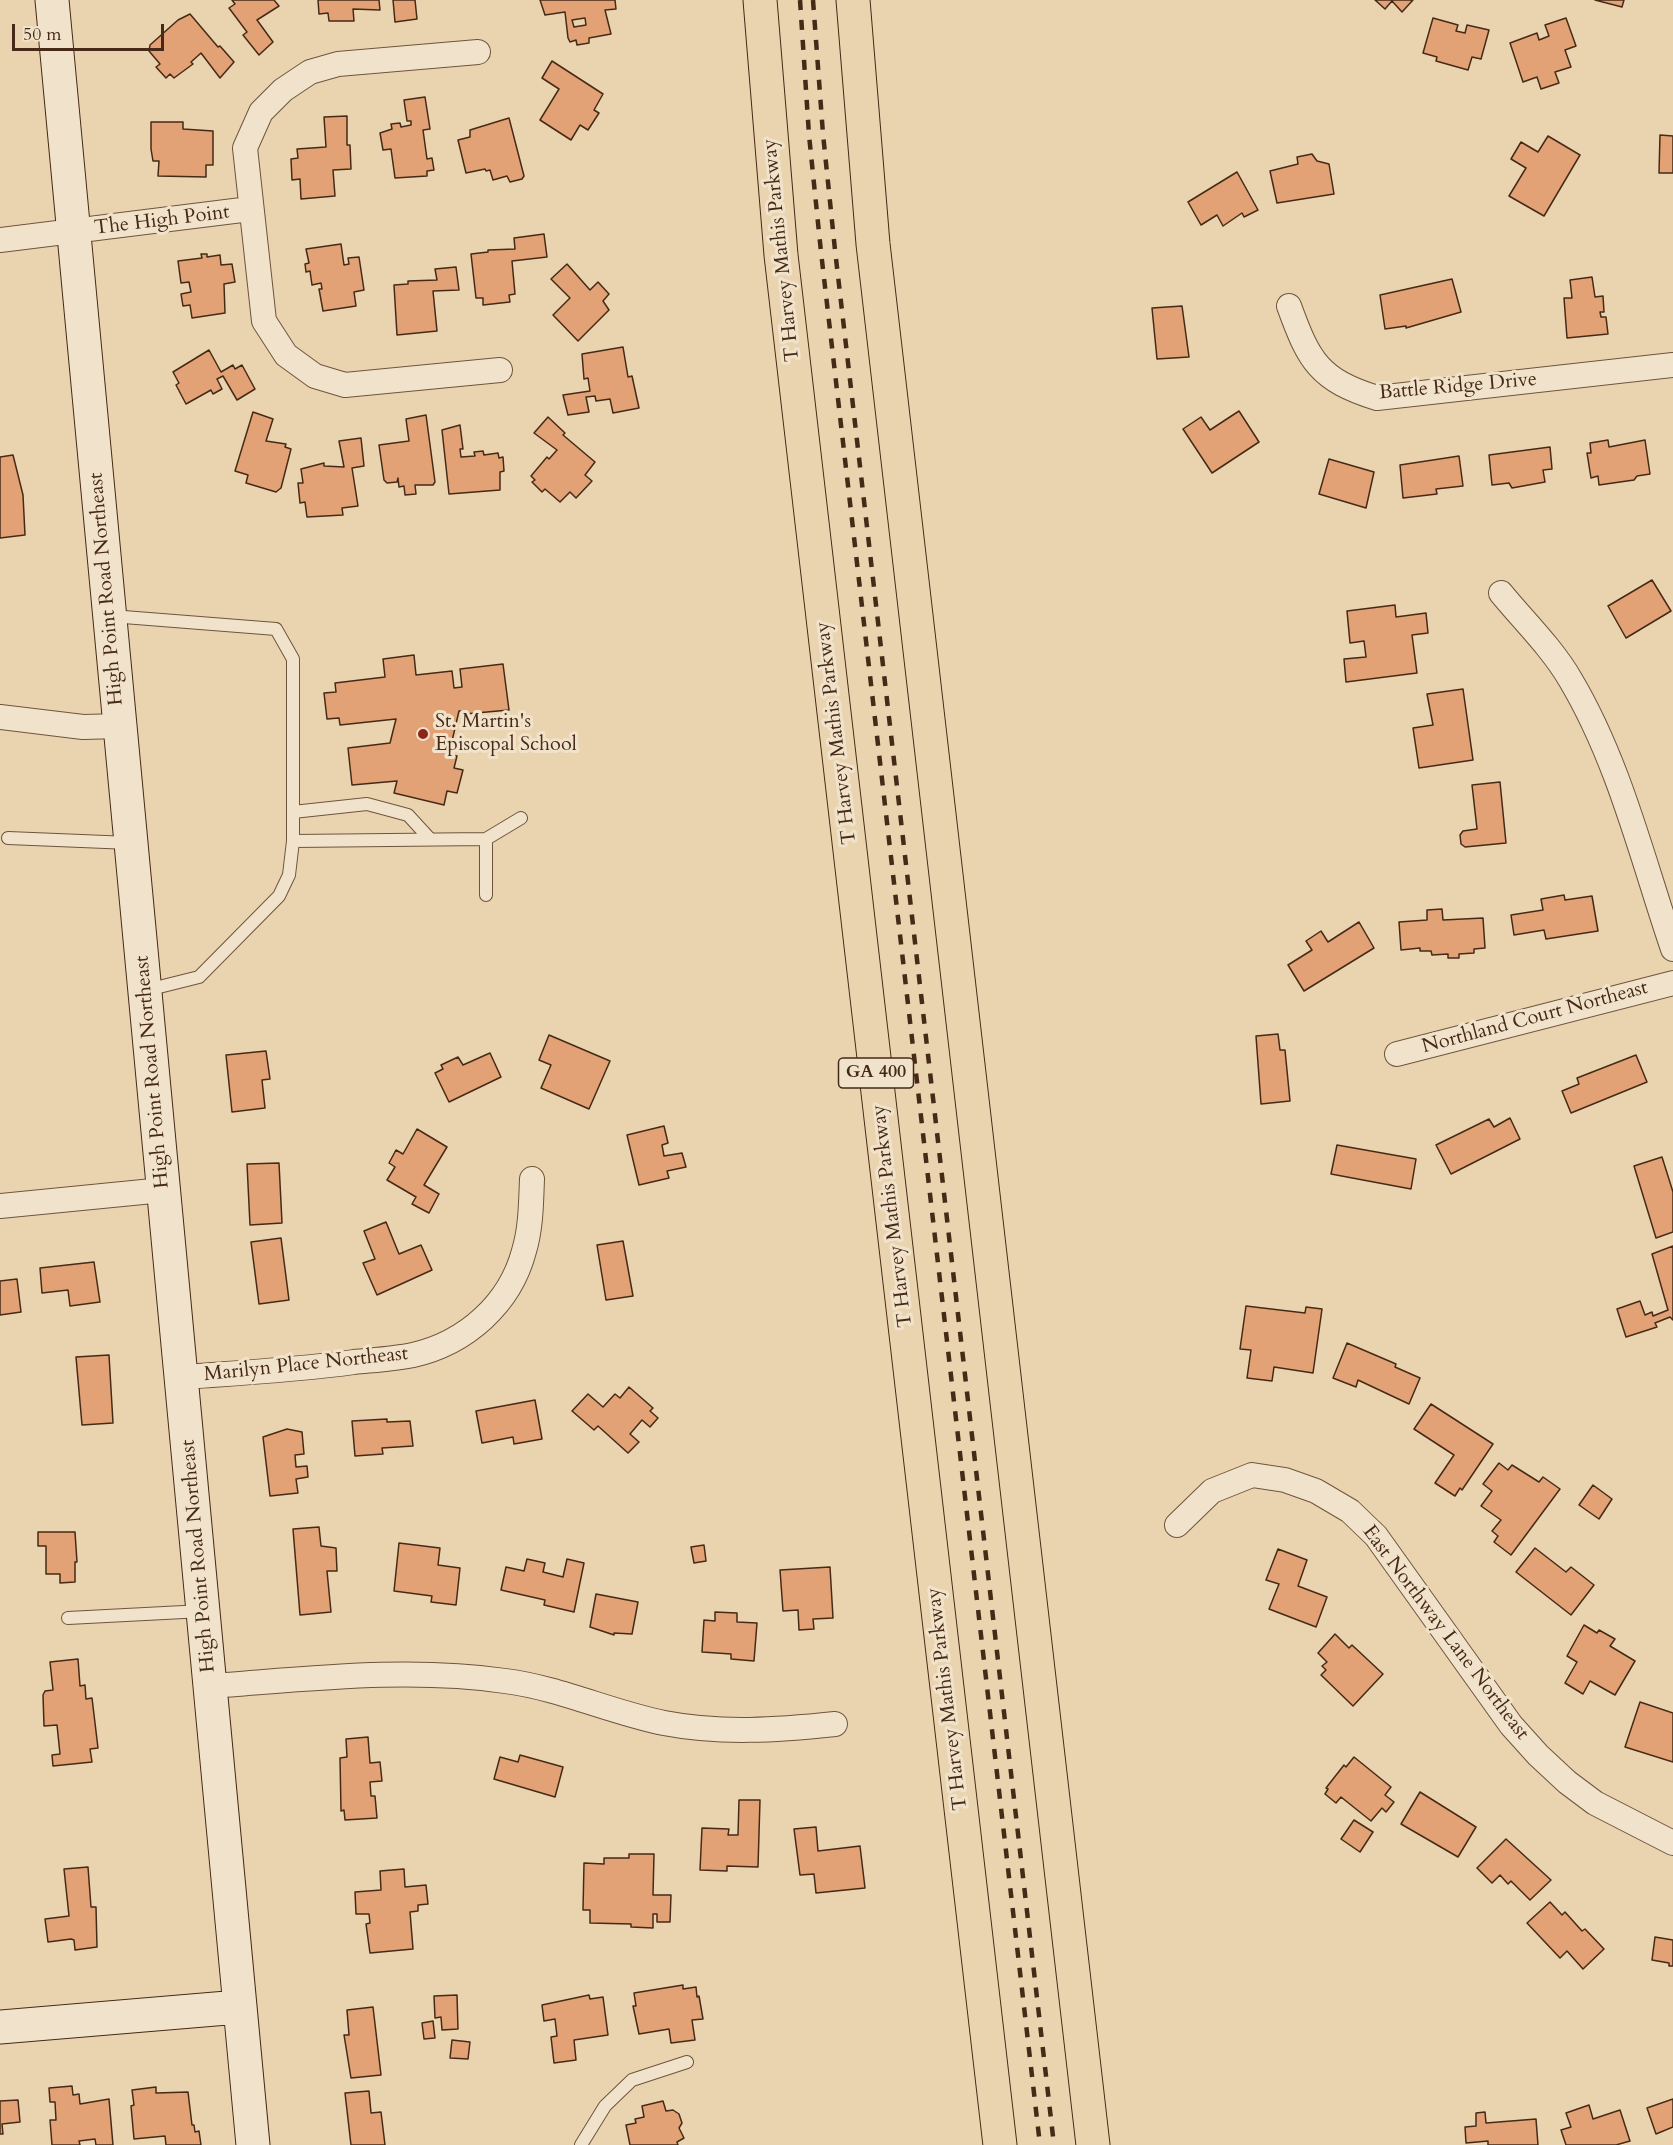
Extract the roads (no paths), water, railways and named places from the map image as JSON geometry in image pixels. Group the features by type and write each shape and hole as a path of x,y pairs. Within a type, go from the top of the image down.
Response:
{"highway":[{"name":"T Harvey Mathis Parkway","path":"760,0 781,255 1000,2145"},
{"path":"853,0 873,244 1093,2145"}],"street":[{"name":"High Point Road Northeast","path":"52,0 131,843 147,990 163,1190 253,2145"},
{"path":"478,52 338,64 310,72 283,90 261,112 245,148 264,321 286,355 315,376 345,385 500,370"},
{"name":"The High Point","path":"0,240 250,209"},
{"name":"Battle Ridge Drive","path":"1289,306 1303,346 1320,369 1346,388 1377,398 1673,365"},
{"path":"1500,593 1569,676 1592,718 1611,765 1673,948"},
{"path":"0,717 83,727 120,726"},
{"name":"Northland Court Northeast","path":"1397,1054 1673,983"},
{"name":"Marilyn Place Northeast","path":"182,1377 304,1369 412,1355 458,1338 495,1307 514,1279 530,1227 532,1179"},
{"path":"0,1206 163,1190"},
{"name":"East Northway Lane Northeast","path":"1177,1525 1212,1491 1252,1475 1285,1480 1316,1491 1350,1511 1376,1536 1511,1725 1538,1755 1567,1782 1595,1803 1673,1843"},
{"path":"211,1686 389,1674 466,1676 552,1689 663,1723 733,1731 836,1724"},
{"path":"0,2027 239,2007"}],"lane":[{"path":"110,616 276,629 293,659 293,841 289,875 279,896 199,977 147,990"},
{"path":"293,812 367,804 408,815 430,839"},
{"path":"293,841 486,838 520,818"},
{"path":"8,838 131,843"},
{"path":"486,838 486,895"},
{"path":"68,1618 204,1611"},
{"path":"581,2145 605,2106 632,2080 687,2062"}],"railway":[{"path":"800,0 809,135 821,252 1040,2145"},
{"path":"813,0 835,250 1054,2145"}],"place":[{"name":"St. Martin's Episcopal School","path":"423,734"}]}
